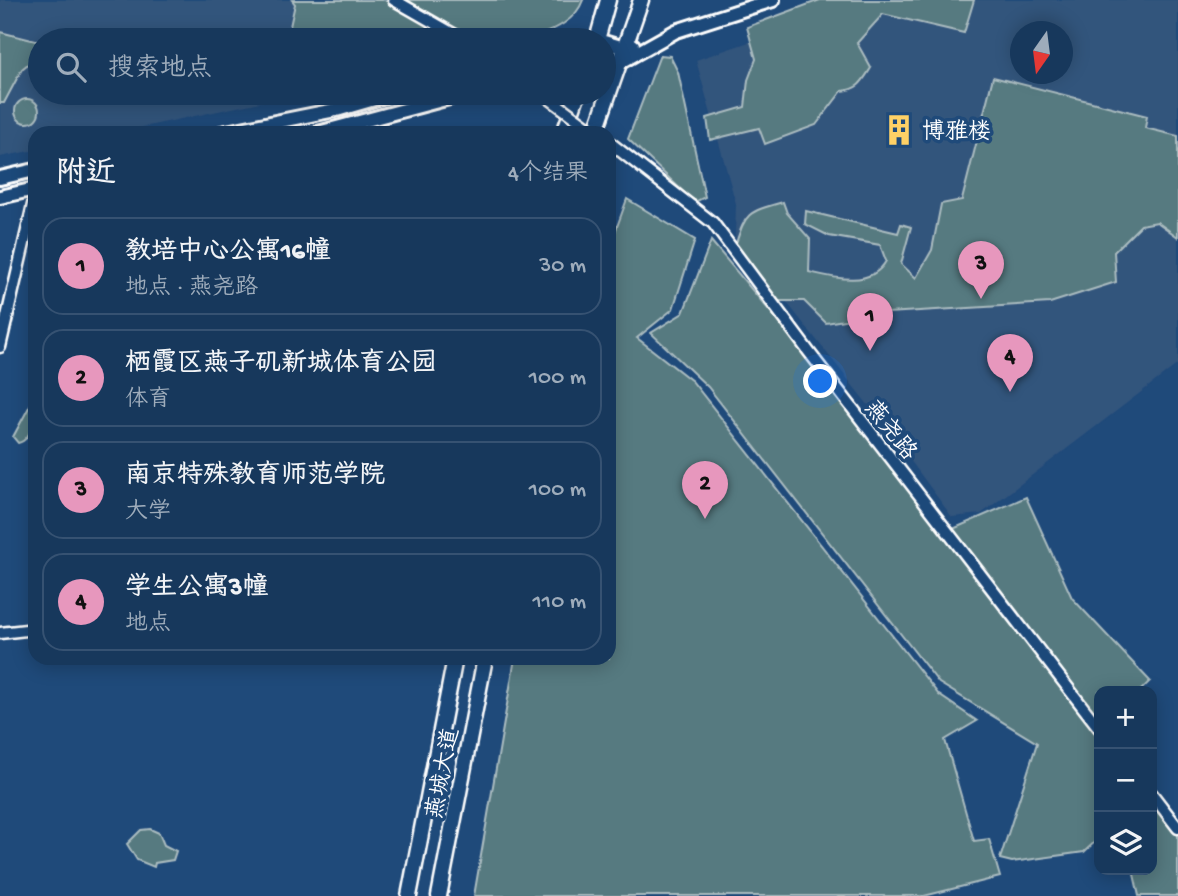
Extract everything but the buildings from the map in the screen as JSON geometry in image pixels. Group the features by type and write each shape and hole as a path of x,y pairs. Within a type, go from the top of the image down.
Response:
{"main road":[{"path":"600,28 608,0"},
{"path":"616,72 641,0"},
{"path":"567,126 574,105"},
{"path":"598,126 605,105"},
{"name":"燕城大道","path":"409,896 454,665"},
{"name":"燕城大道","path":"439,896 484,665"}],"street":[{"path":"394,0 444,28"},
{"path":"616,46 624,48 773,0"},
{"path":"616,63 676,32"},
{"path":"257,126 356,105"},
{"path":"344,126 423,105"},
{"path":"558,105 587,126"},
{"name":"燕尧路","path":"616,147 713,223 808,352 1094,722"},
{"path":"0,178 28,172"},
{"path":"0,197 28,191"},
{"path":"0,346 28,226"},
{"path":"0,634 28,630"},
{"path":"1157,801 1178,828"}],"shaded area":[{"path":"0,0 292,0 296,4 290,28 28,28 28,105 246,105 148,126 28,126 28,151 0,157"},
{"path":"873,0 1178,0 1178,364 981,514 952,517 888,430 735,237 736,204 696,60"}],"green space":[{"path":"292,0 583,0 574,15 555,28 290,28 295,4"},
{"path":"820,0 974,0 964,33 883,14 857,43 871,68 860,84 842,91 816,125 765,144 759,128 710,140 707,118 745,107 748,80 756,59 747,27"},
{"path":"0,32 28,39 28,64 22,69 4,103 0,103"},
{"path":"660,55 670,56 678,72 705,197 697,201 691,199 628,139"},
{"path":"993,77 1010,81 1010,84 1021,84 1147,116 1145,128 1178,136 1178,237 1157,222 1141,225 1114,252 1116,282 1050,303 887,313 826,323 804,301 769,301 733,252 748,217 760,209 783,202 787,213 810,239 809,272 840,278 862,278 871,275 886,261 880,245 829,236 805,224 806,211 898,233 901,224 911,227 901,264 916,278 932,250 941,204 962,200"},
{"path":"28,99 28,105 38,106 38,116 32,122 22,122 16,116 16,106 22,100"},
{"path":"627,199 695,240 673,309 637,338 692,381 939,695 977,721 945,740 974,841 989,839 1000,877 924,896 474,896 514,665 616,665 616,230"},
{"path":"711,241 953,529 1026,497 1072,598 1150,681 1145,686 1094,686 1094,843 1084,852 1012,862 1000,859 1037,743 939,683 708,387 651,333 683,313"},
{"path":"28,409 28,436 18,443 13,437"},
{"path":"1157,804 1178,831 1178,896 1139,896 1134,875 1157,875"},
{"path":"150,829 159,833 164,845 176,851 173,860 155,863 154,867 137,860 127,844 141,830"}],"place":[{"name":"博雅楼","path":"899,130"},
{"name":"南京特殊教育师范学院","path":"981,299"},
{"name":"教培中心公寓16幢","path":"870,351"},
{"name":"学生公寓3幢","path":"1010,392"},
{"name":"栖霞区燕子矶新城体育公园","path":"705,519"}]}
